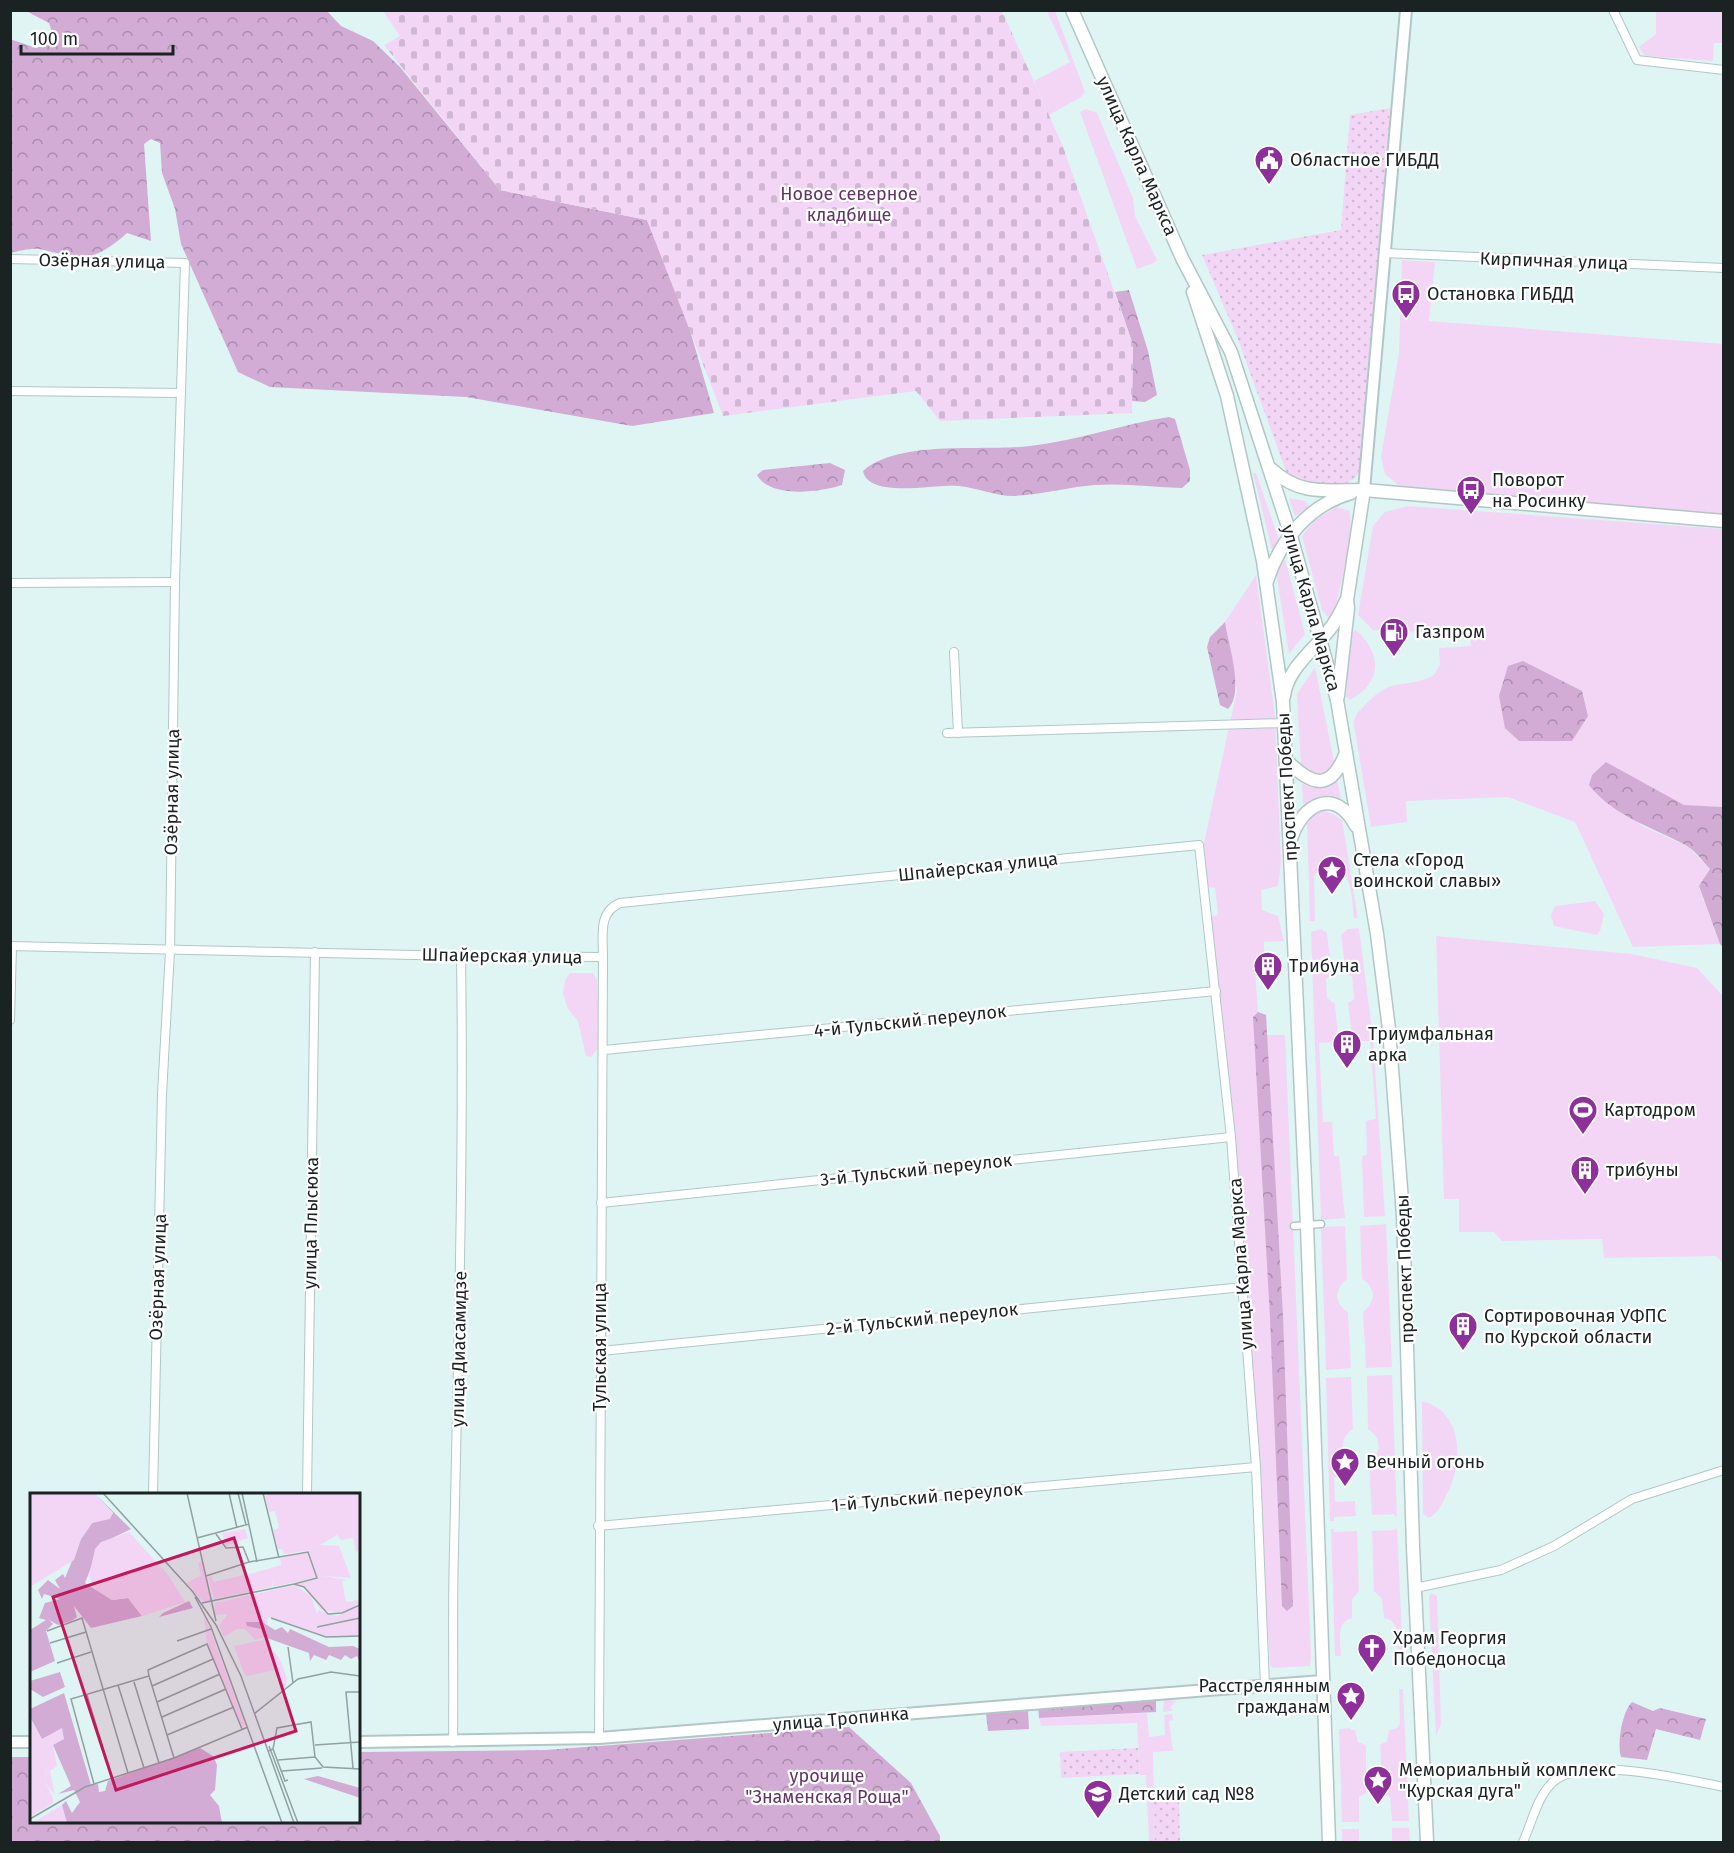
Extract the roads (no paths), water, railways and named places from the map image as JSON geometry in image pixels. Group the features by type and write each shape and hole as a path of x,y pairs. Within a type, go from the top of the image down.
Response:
{"main road":[{"name":"улица Карла Маркса","path":"1072,10 1182,258 1231,352 1291,536 1337,700"},
{"name":"улица Карла Маркса","path":"1337,700 1345,639 1347,600 1364,490 1406,10"},
{"name":"проспект Победы","path":"1182,258 1227,396 1267,582 1283,702 1307,1226 1329,1842"},
{"path":"1270,468 1296,487 1314,491 1364,490 1724,521"},
{"path":"1267,582 1272,566 1301,522 1325,503 1364,490"},
{"path":"1283,702 1288,681 1337,618 1347,600"},
{"name":"проспект Победы","path":"1337,700 1361,835 1389,1029 1403,1204 1415,1588 1427,1842"},
{"path":"1286,760 1309,780 1323,781 1334,774 1346,753"},
{"path":"1289,843 1294,829 1306,810 1325,803 1343,808 1361,835"},
{"name":"улица Тропинка","path":"360,1742 599,1738 1322,1681"},
{"path":"10,1742 30,1742"}],"street":[{"path":"1613,10 1637,60 1724,70"},
{"name":"Кирпичная улица","path":"1385,254 1724,268"},
{"name":"Озёрная улица","path":"10,259 185,263 176,582 170,951 162,1094 153,1493"},
{"path":"10,391 181,393"},
{"path":"10,583 176,582"},
{"path":"954,652 958,733"},
{"path":"947,733 1284,723"},
{"name":"Шпайерская улица","path":"11,946 170,951 603,957 603,922 606,913 620,903 1199,845"},
{"name":"улица Карла Маркса","path":"1199,845 1231,1137 1243,1287 1256,1467 1266,1685"},
{"path":"10,1020 11,946"},
{"name":"улица Плысюка","path":"307,1493 315,952"},
{"name":"улица Диасамидзе","path":"453,1742 454,1553 460,1367 463,1109 461,956"},
{"name":"Тульская улица","path":"599,1738 598,1526 604,1050 603,957"},
{"name":"4-й Тульский переулок","path":"604,1050 1216,991"},
{"name":"3-й Тульский переулок","path":"601,1203 1231,1137"},
{"path":"1294,1226 1321,1224"},
{"name":"2-й Тульский переулок","path":"601,1351 1243,1287"},
{"name":"1-й Тульский переулок","path":"598,1526 1256,1467"},
{"path":"1415,1588 1501,1570 1554,1546 1632,1499 1724,1470"},
{"path":"1523,1842 1550,1784 1573,1773 1640,1770 1724,1787"}],"place":[{"name":"Областное ГИБДД","path":"1269,186"},
{"name":"Остановка ГИБДД","path":"1406,320"},
{"name":"Поворот на Росинку","path":"1471,516"},
{"name":"Газпром","path":"1394,658"},
{"name":"Стела «Город воинской славы»","path":"1332,896"},
{"name":"Трибуна","path":"1268,992"},
{"name":"Триумфальная арка","path":"1347,1070"},
{"name":"Картодром","path":"1583,1136"},
{"name":"трибуны","path":"1585,1196"},
{"name":"Сортировочная УФПС по Курской области","path":"1463,1352"},
{"name":"Вечный огонь","path":"1345,1488"},
{"name":"Храм Георгия Победоносца","path":"1372,1674"},
{"name":"Расстрелянным гражданам","path":"1351,1722"},
{"name":"Мемориальный комплекс \"Курская дуга\"","path":"1378,1806"},
{"name":"Детский сад №8","path":"1098,1820"}],"park label":[{"name":"Новое северное кладбище","path":"849,204"},
{"name":"урочище \"Знаменская Роща\"","path":"827,1786"}]}
